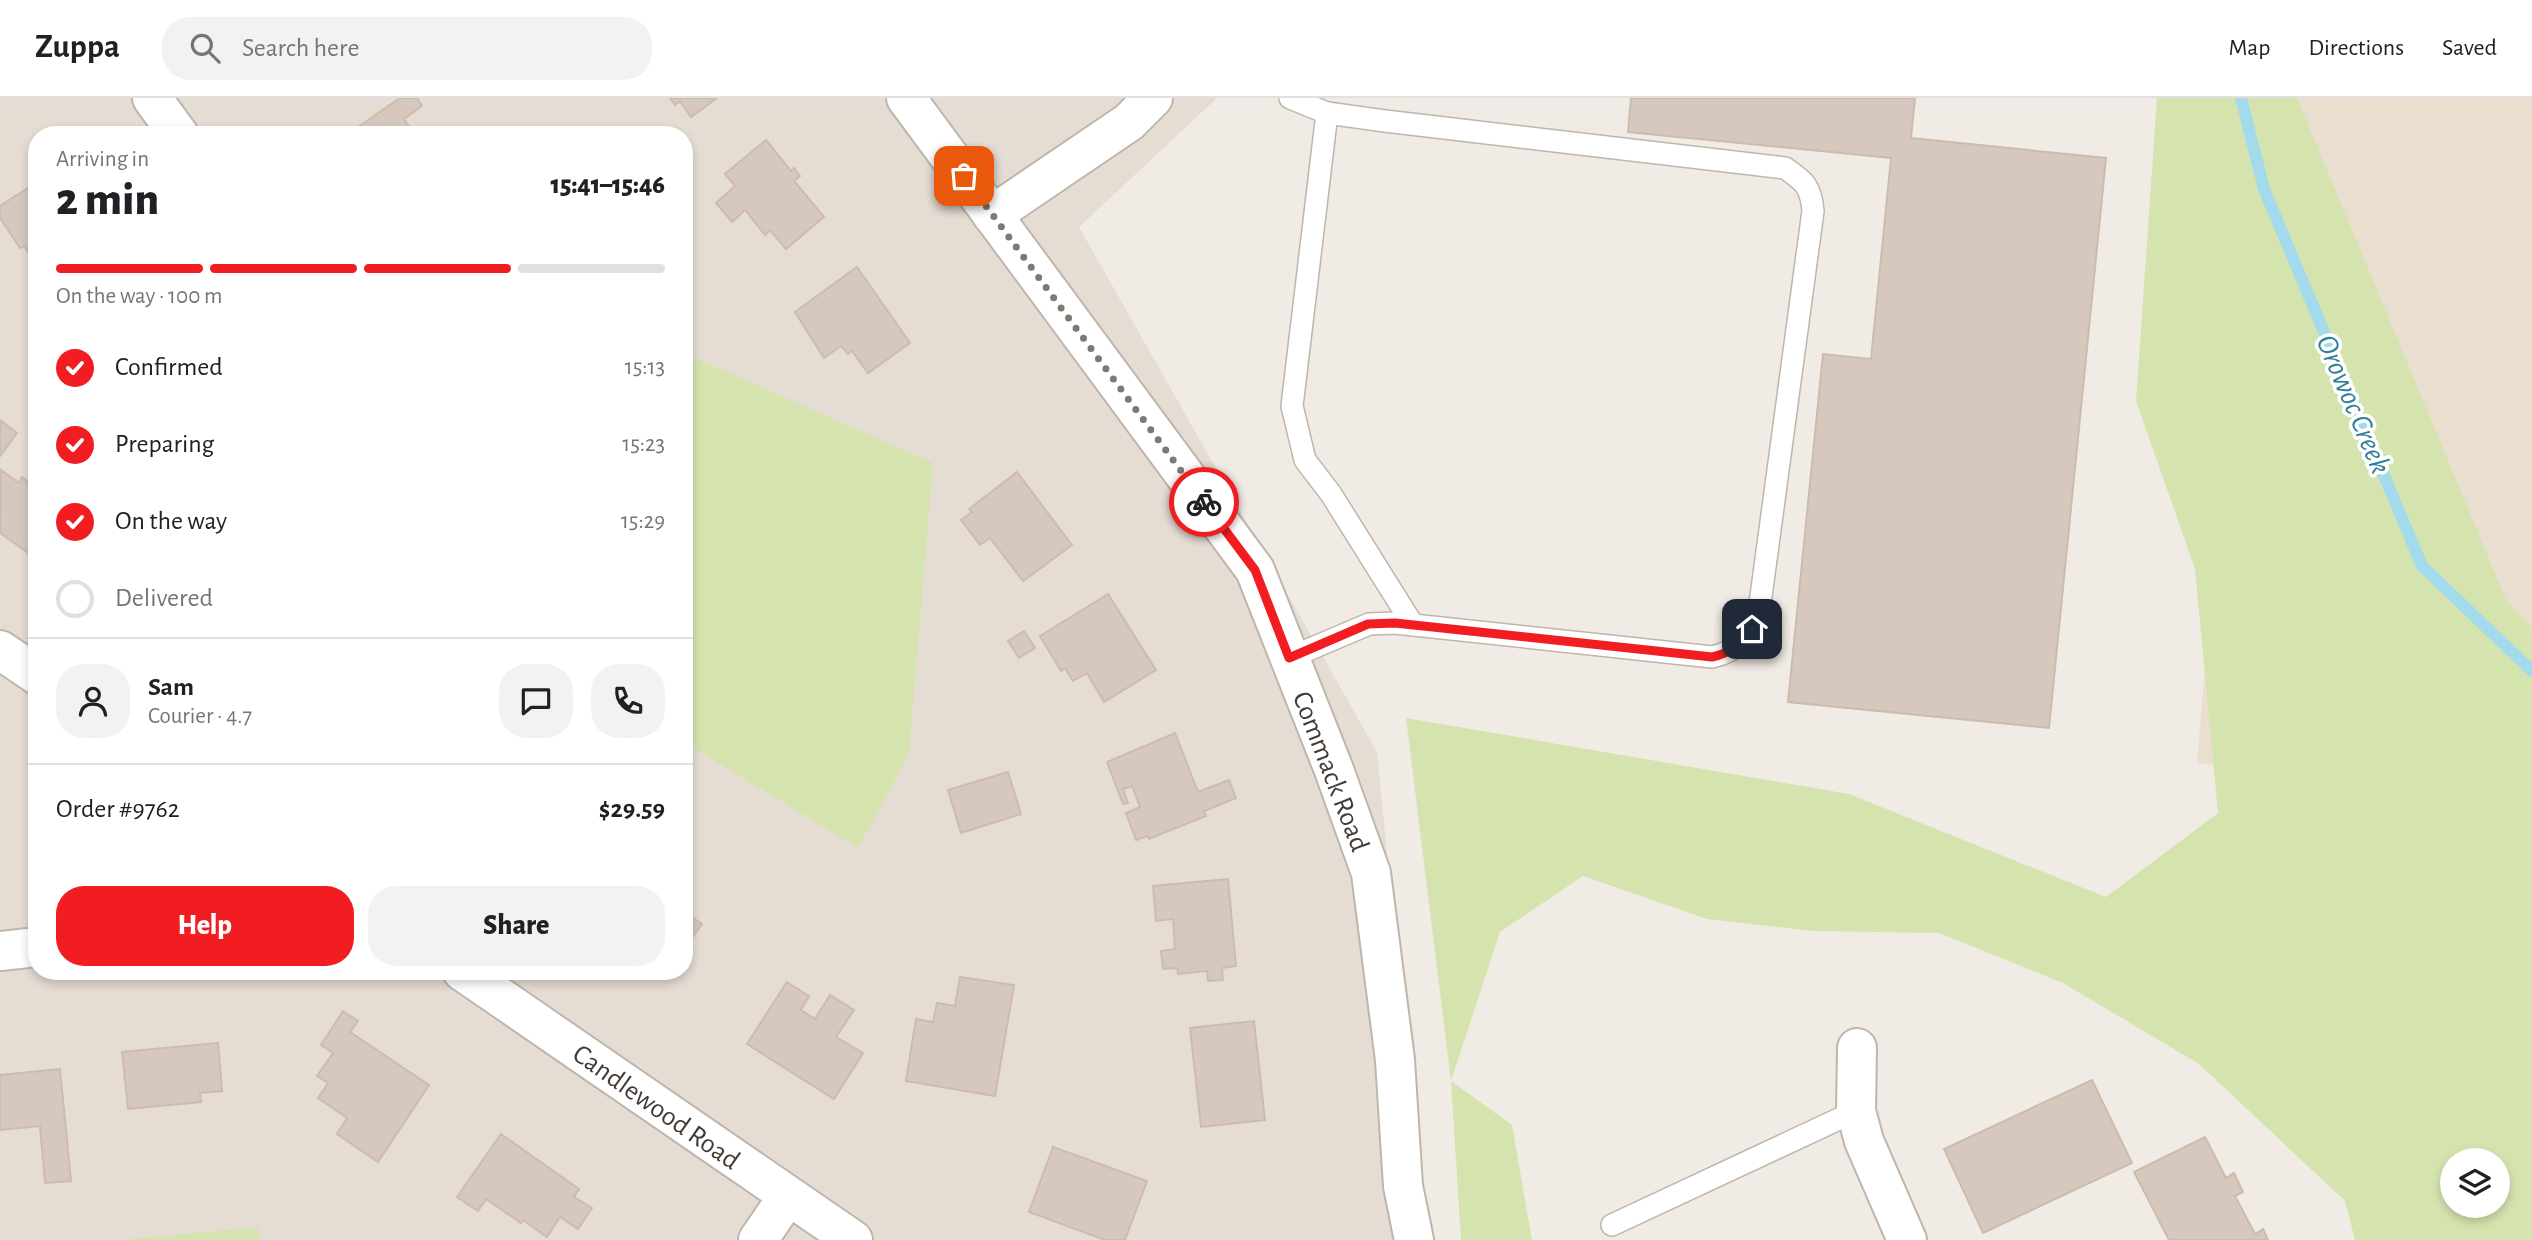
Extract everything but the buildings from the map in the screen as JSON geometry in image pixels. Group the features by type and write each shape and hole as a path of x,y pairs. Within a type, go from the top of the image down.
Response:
{"street":[{"path":"152,98 172,126"},
{"name":"Commack Road","path":"906,98 1255,570 1334,770 1371,873 1395,1060 1403,1186 1414,1240"},
{"path":"992,215 1129,122 1153,98"},
{"path":"0,650 28,669"},
{"path":"0,951 28,948"},
{"name":"Candlewood Road","path":"475,980 853,1240"},
{"path":"1857,1048 1856,1111 1864,1141 1907,1240"},
{"name":"Commack Road","path":"1396,1240 1403,1186"},
{"path":"758,1240 788,1196"}],"lane":[{"path":"1289,658 1368,624 1413,625 1712,657 1728,653 1740,644 1752,629 1759,611 1813,211 1812,196 1804,181 1785,167 1327,113 1296,99"},
{"path":"1327,113 1292,406 1305,460 1331,494 1413,625"},
{"path":"1612,1225 1856,1111"}],"shaded area":[{"path":"0,98 1217,98 1079,227 1377,752 1425,1240 0,1240"},
{"path":"2254,98 2532,98 2532,798 2197,763"}],"green space":[{"path":"2157,98 2297,98 2507,602 2532,627 2532,1240 2355,1240 2345,1201 2199,1064 2063,983 1939,933 1812,931 1707,919 1583,876 1500,932 1451,1081 1406,718 1849,794 2106,897 2218,813 2195,569 2136,401"},
{"path":"693,357 933,463 909,754 858,848 693,747"},
{"path":"1451,1081 1512,1125 1532,1240 1461,1240"},
{"path":"258,1227 260,1240 122,1240"}],"waterway":[{"name":"Orowoc Creek","path":"2241,98 2264,189 2422,566 2532,671"}],"way so far":[{"path":"964,176 1204,502"}],"route":[{"path":"1204,502 1255,570 1289,658 1368,624 1395,623 1712,657 1728,653 1740,644 1752,629"}]}
